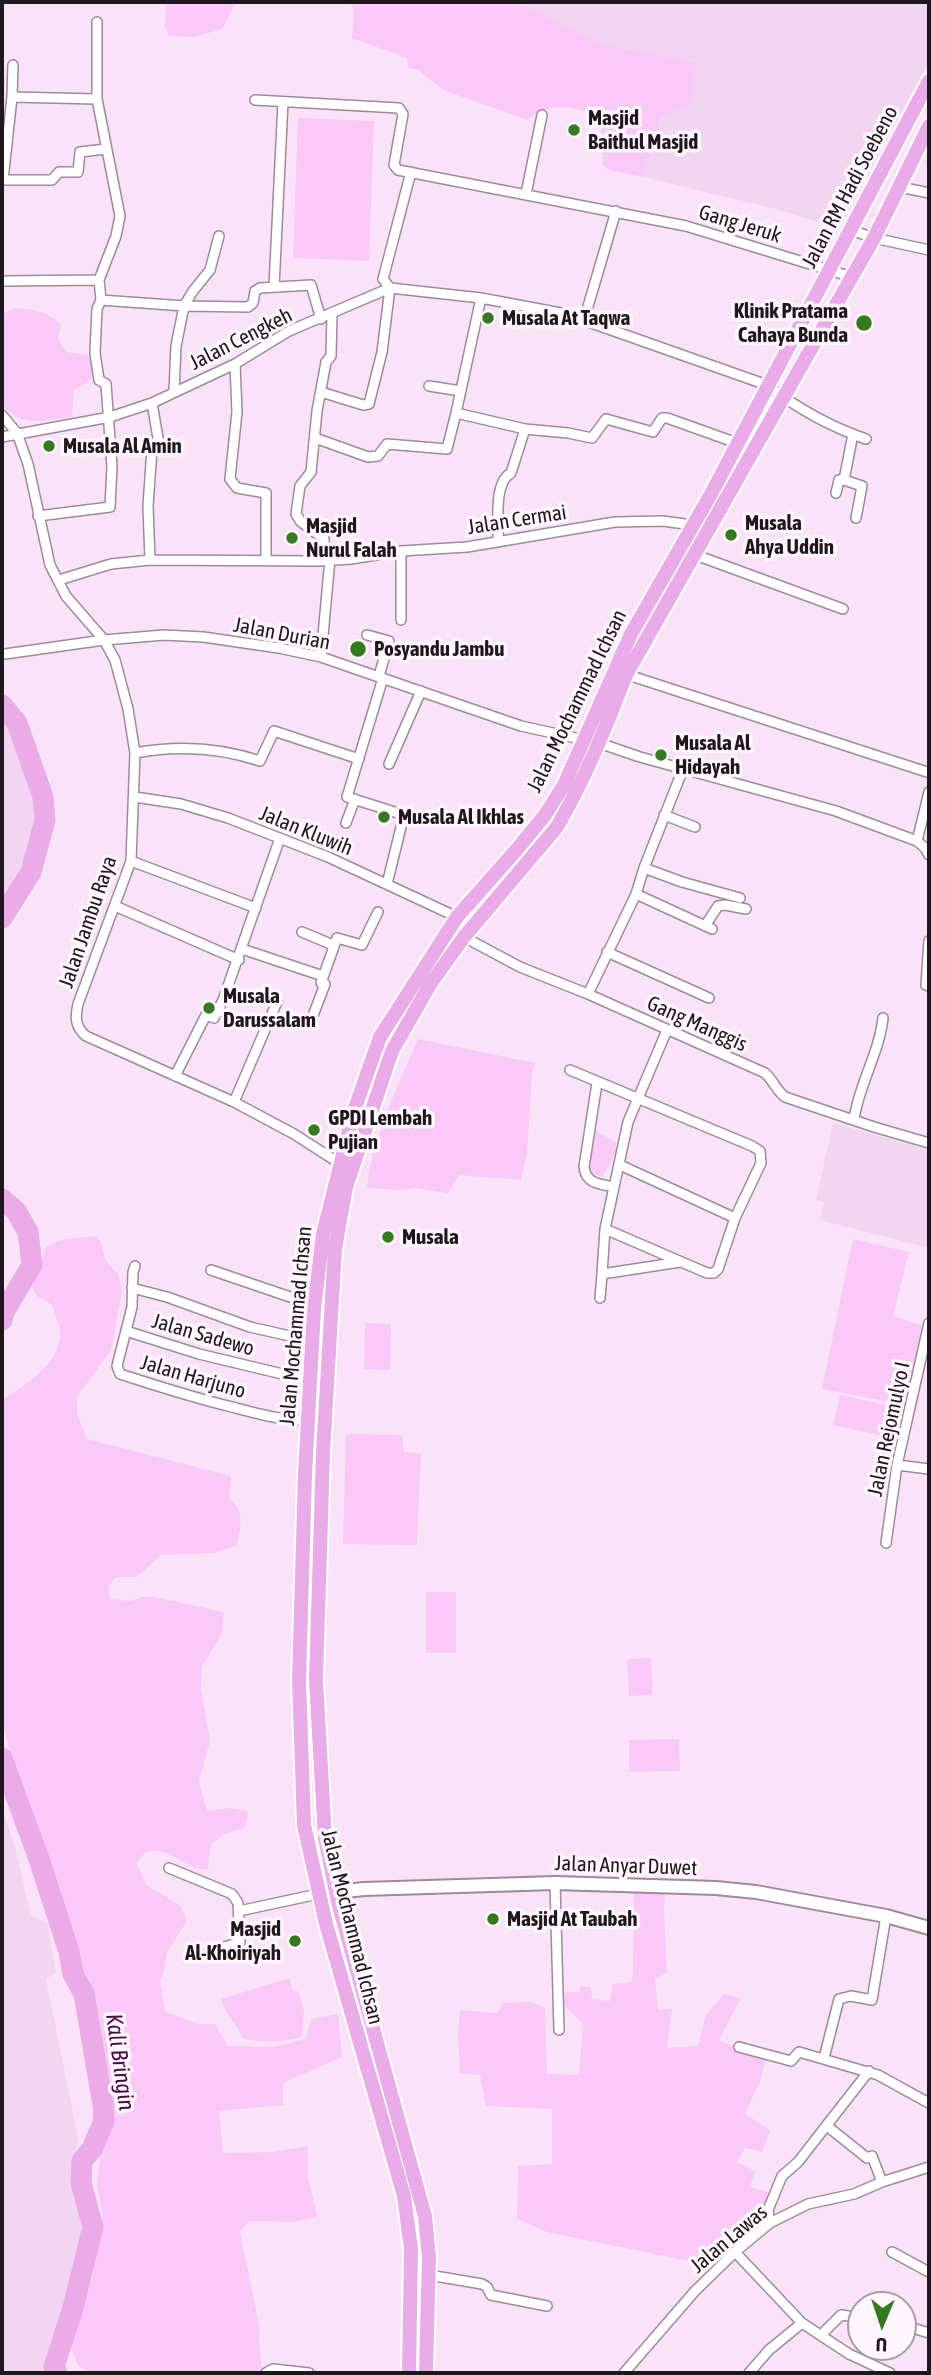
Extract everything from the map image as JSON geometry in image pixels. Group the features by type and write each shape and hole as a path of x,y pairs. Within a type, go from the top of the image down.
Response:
{"main road":[{"name":"Jalan RM Hadi Soebeno","path":"767,386 929,81"},
{"name":"Jalan RM Hadi Soebeno","path":"785,398 874,238 929,126"},
{"path":"877,182 900,187"},
{"name":"Jalan Mochammad Ichsan","path":"426,2373 429,2275 425,2216 336,1892 325,1838 316,1680 325,1418 335,1249 346,1187 393,1051 431,983 468,932 556,827 599,743 631,634 767,386"},
{"name":"Jalan Mochammad Ichsan","path":"409,2373 411,2249 404,2196 318,1894 304,1825 299,1680 312,1341 323,1234 354,1111 380,1037 453,923 545,815 564,785 584,740 620,673 696,555 785,398"},
{"path":"453,923 468,932"},
{"path":"354,1111 369,1116"}],"street":[{"path":"38,516 110,507 110,417 106,384 99,380 95,353 97,309 101,300 99,280 116,236 120,216 97,99 97,22"},
{"path":"13,65 2,180 52,180 59,172 78,172 80,152 106,149"},
{"path":"12,97 97,99"},
{"path":"255,100 399,108 403,114 394,165 398,170 411,172 383,279 390,288 382,352 369,404 363,405 321,392"},
{"path":"274,287 283,102"},
{"path":"526,194 542,116"},
{"name":"Gang Jeruk","path":"411,172 686,226 852,277"},
{"path":"900,187 929,193"},
{"path":"584,320 616,211"},
{"path":"852,230 874,238 929,250"},
{"path":"174,392 176,346 184,306 211,270 219,236"},
{"path":"2,281 99,280"},
{"path":"101,300 248,307 253,303 257,289 311,285 321,318"},
{"path":"390,288 481,298 566,314 767,386 853,435 866,439"},
{"name":"Jalan Cengkeh","path":"2,437 110,417 152,403 235,364 289,331 390,288"},
{"path":"315,438 368,457 377,456 387,444 447,449 481,298"},
{"path":"321,657 328,560 324,539 301,522 296,514 300,486 310,472 326,362 331,356 332,314"},
{"path":"235,364 237,412 230,479 237,488 266,493 266,560"},
{"path":"429,386 461,391"},
{"path":"150,560 148,506 152,449 159,444 152,403"},
{"path":"456,413 524,429 592,438 606,419 653,432 662,418 667,418 737,443"},
{"path":"2,415 17,433"},
{"path":"498,542 500,486 504,477 511,473 524,429"},
{"name":"Jalan Jambu Raya","path":"17,433 28,464 50,565 76,610 104,640 115,660 135,752 131,861 78,1004 77,1024 80,1031 234,1102 294,1134 339,1163"},
{"path":"844,480 853,435"},
{"path":"836,493 839,480 862,486 856,518"},
{"name":"Jalan Cermai","path":"59,580 111,564 150,560 351,559 401,551 467,547 615,522 663,521 692,525 708,531"},
{"path":"679,547 843,609"},
{"path":"401,551 401,620"},
{"name":"Jalan Durian","path":"5,654 104,640 164,635 246,642 321,657 521,726 599,743 836,811 917,841"},
{"path":"367,635 390,641 347,796 404,815 387,884"},
{"path":"620,673 927,772"},
{"path":"389,764 421,691"},
{"path":"135,752 159,748 208,748 230,751 260,761 275,731 359,759"},
{"path":"588,994 636,894 683,769"},
{"path":"929,792 917,841 929,855"},
{"name":"Jalan Kluwih","path":"135,797 205,810 328,857 387,884 453,923"},
{"path":"346,823 355,799"},
{"path":"664,815 695,827"},
{"path":"175,1076 206,1015 214,1018 239,960 280,838"},
{"path":"131,861 256,908"},
{"path":"644,868 740,898"},
{"path":"636,894 709,928 718,906 746,909"},
{"path":"116,906 239,960"},
{"path":"314,1013 324,984 321,983 323,976 338,937 362,945 378,912"},
{"path":"302,932 334,945"},
{"name":"Gang Manggis","path":"468,932 520,967 588,994 765,1073 778,1092 785,1097 929,1143"},
{"path":"929,941 926,985 929,986"},
{"path":"242,949 323,976"},
{"path":"607,952 709,998"},
{"path":"234,1102 277,1002"},
{"path":"854,1119 864,1077 871,1066 878,1044 883,1018"},
{"path":"600,1298 605,1229 628,1122 667,1030"},
{"path":"570,1070 760,1151 761,1163 735,1217 718,1269 714,1273 707,1273 605,1229"},
{"path":"597,1083 584,1167 585,1176 589,1181 614,1187"},
{"path":"620,1165 735,1217"},
{"path":"602,1274 680,1262"},
{"name":"Jalan Harjuno","path":"135,1266 131,1307 117,1366 120,1374 274,1418 325,1418"},
{"path":"211,1270 299,1300 314,1309"},
{"path":"132,1288 167,1297 250,1327 312,1341"},
{"name":"Jalan Rejomulyo I","path":"886,1543 897,1465 929,1323"},
{"name":"Jalan Sadewo","path":"126,1331 210,1356 299,1378 311,1384"},
{"path":"897,1465 929,1469"},
{"path":"169,1868 232,1894 238,1903 240,1942 209,1952"},
{"path":"555,1883 559,2031"},
{"name":"Jalan Anyar Duwet","path":"318,1894 376,1888 555,1883 716,1888 756,1892 886,1916 929,1928"},
{"path":"239,1911 318,1894"},
{"path":"824,2058 839,1998 851,1996 872,2000 886,1916"},
{"path":"739,2047 791,2061 799,2052 869,2071 929,2103"},
{"path":"769,2223 768,2210 782,2176 798,2162 869,2071"},
{"path":"827,2126 867,2158 872,2156 883,2182"},
{"name":"Jalan Lawas","path":"624,2373 695,2291 769,2223 808,2204 854,2194 929,2167"},
{"path":"735,2252 802,2323 849,2354 890,2373"},
{"path":"892,2252 929,2272"},
{"path":"429,2275 482,2284 491,2295 547,2306"},
{"path":"822,2334 841,2315 847,2316"},
{"path":"748,2373 769,2350 802,2323"},
{"path":"266,2373 273,2369 309,2373"}],"shaded area":[{"path":"166,2 236,2 222,29 194,37 169,36 165,26"},
{"path":"350,2 516,2 600,44 696,63 692,104 661,117 643,177 609,170 603,165 600,115 562,107 544,110 528,120 443,90 418,70 408,68 407,58 352,38 354,10"},
{"path":"516,2 929,2 929,62 839,229 780,210 643,177 661,117 696,64 600,44"},
{"path":"298,118 374,121 369,261 293,258"},
{"path":"14,308 50,316 61,324 58,339 66,352 92,358 91,379 74,390 72,417 43,421 25,420 9,412 2,404 2,314"},
{"path":"2,716 7,722 36,800 34,835 24,874 2,908"},
{"path":"418,1039 535,1063 532,1073 527,1153 521,1180 459,1175 448,1193 415,1188 367,1188 380,1132"},
{"path":"833,1123 929,1150 929,1248 820,1220 824,1202 816,1200"},
{"path":"595,1131 616,1142 616,1153 602,1177 589,1172"},
{"path":"95,1236 100,1240 106,1261 118,1274 122,1290 111,1350 77,1397 77,1414 87,1439 231,1476 229,1498 238,1509 241,1520 237,1546 213,1553 161,1555 137,1577 116,1577 109,1586 110,1599 131,1601 154,1597 224,1612 222,1633 202,1667 201,1689 210,1741 199,1781 207,1811 229,1808 247,1811 248,1817 244,1828 224,1834 211,1844 208,1869 190,1865 161,1851 144,1854 137,1864 146,1885 181,1906 187,1921 167,1952 160,1980 165,2012 199,2024 215,2024 228,2046 272,2047 306,2039 311,2019 338,2014 342,2057 283,2083 283,2105 219,2111 223,2153 274,2152 308,2146 308,2179 318,2217 294,2222 249,2221 240,2232 260,2330 262,2372 87,2371 78,2366 71,2348 92,2279 103,2216 97,2186 101,2149 111,2130 113,2115 96,2044 86,1984 62,1904 17,1784 2,1717 2,1400 49,1363 59,1343 60,1331 52,1304 37,1296 32,1287 46,1247 61,1240"},
{"path":"853,1239 909,1252 893,1316 927,1327 911,1406 822,1389"},
{"path":"365,1323 391,1324 390,1370 364,1369"},
{"path":"840,1395 909,1410 903,1440 833,1425"},
{"path":"346,1434 402,1435 404,1452 421,1453 417,1545 343,1544"},
{"path":"426,1592 456,1592 456,1653 426,1653"},
{"path":"651,1658 653,1695 629,1696 627,1659"},
{"path":"679,1739 680,1771 629,1772 629,1740"},
{"path":"2,1806 31,1916 47,1922 56,1973 46,1979 78,2138 74,2173 89,2234 48,2373 2,2373"},
{"path":"634,1887 665,1889 667,1973 655,1978 658,2010 672,2009 667,2048 698,2046 706,2015 724,1994 741,1998 719,2040 765,2059 761,2079 745,2114 770,2130 762,2152 745,2148 737,2162 755,2171 750,2187 770,2193 750,2231 724,2248 708,2265 547,2232 517,2219 518,2166 552,2164 552,2109 486,2106 480,2075 460,2073 460,2010 497,2013 503,2003 532,2002 545,2008 547,2074 579,2075 583,2024 564,2005 562,1992 579,1992 580,1986 591,1987 592,1999 610,2001 613,1984 631,1982"},
{"path":"290,1978 292,1989 299,1992 304,2012 302,2036 271,2042 243,2038 221,1999"}],"waterway":[{"name":"Kali Bringin","path":"2,705 17,723 43,797 45,820 31,872 2,918"},
{"name":"Kali Bringin","path":"2,1199 16,1211 28,1232 32,1265 2,1320"},
{"name":"Kali Bringin","path":"2,1758 40,1862 69,1952 73,1974 84,1994 103,2105 104,2121 92,2149 82,2161 81,2183 93,2227 73,2308 54,2367 57,2373"}],"place":[{"name":"Masjid Baithul Masjid","path":"574,130"},
{"name":"Musala At Taqwa","path":"488,318"},
{"name":"Klinik Pratama Cahaya Bunda","path":"864,323"},
{"name":"Musala Al Amin","path":"49,446"},
{"name":"Musala Ahya Uddin","path":"731,535"},
{"name":"Masjid Nurul Falah","path":"292,538"},
{"name":"Posyandu Jambu","path":"358,649"},
{"name":"Musala Al Hidayah","path":"661,755"},
{"name":"Musala Al Ikhlas","path":"384,817"},
{"name":"Musala Darussalam","path":"209,1008"},
{"name":"GPDI Lembah Pujian","path":"314,1130"},
{"name":"Musala","path":"388,1237"},
{"name":"Masjid At Taubah","path":"493,1919"},
{"name":"Masjid Al-Khoiriyah","path":"295,1941"}]}
